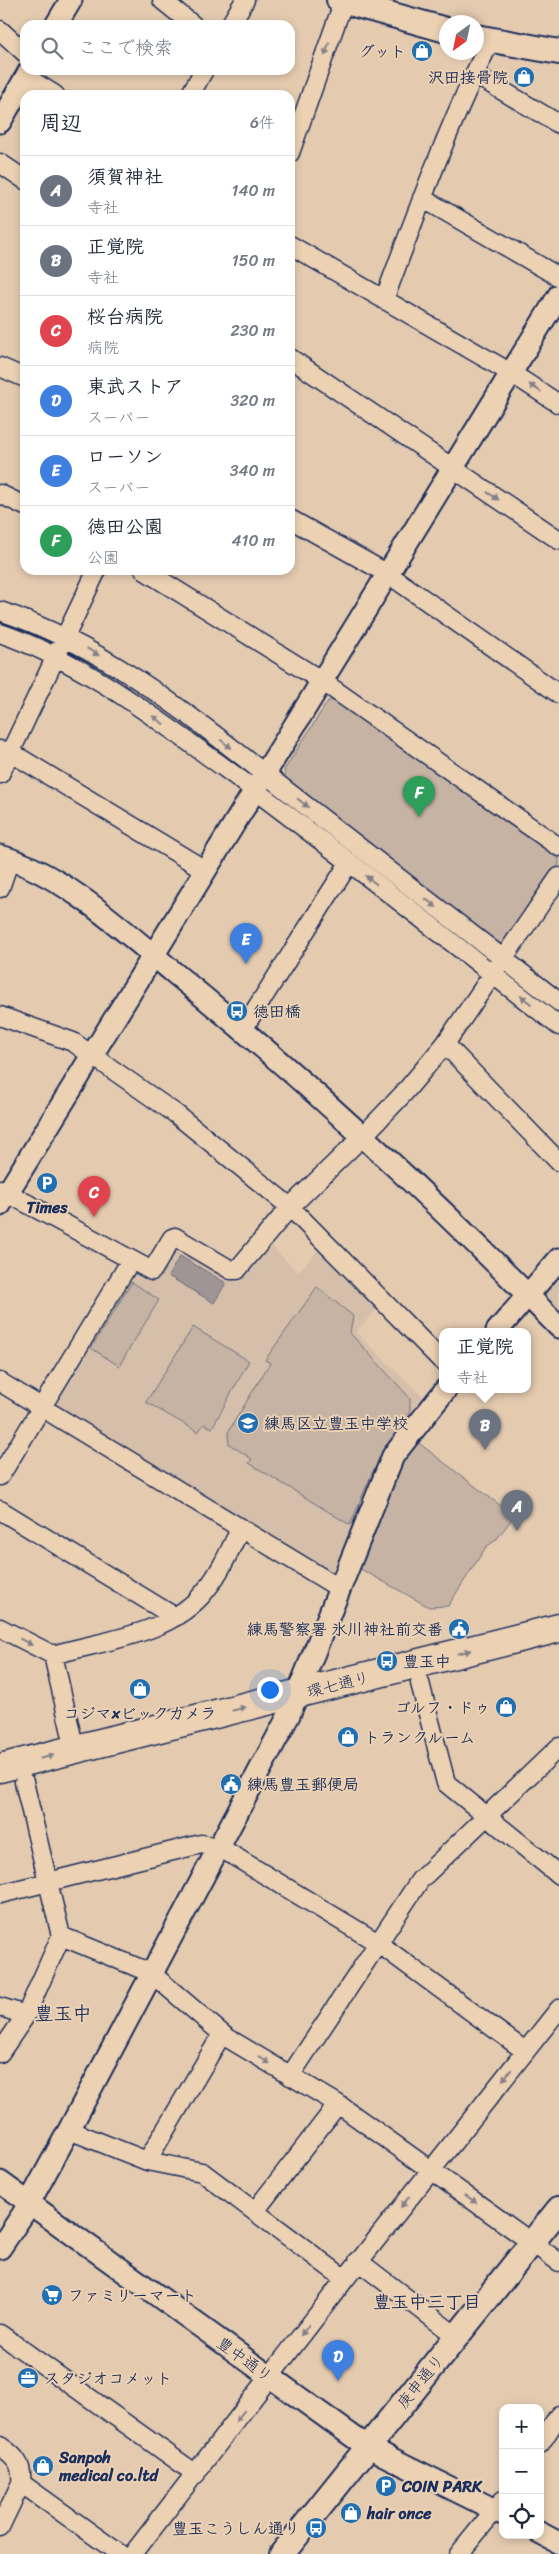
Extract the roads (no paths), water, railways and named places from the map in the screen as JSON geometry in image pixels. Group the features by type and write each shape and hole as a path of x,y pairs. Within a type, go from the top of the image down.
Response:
{"main road":[{"path":"347,2 439,28"},
{"path":"484,38 559,52"},
{"name":"環七通り","path":"12,1784 559,1628"},
{"name":"環七通り","path":"0,1768 75,1750 294,1705 420,1683 559,1647"},
{"name":"庚申通り","path":"284,2553 559,2209"}],"street":[{"path":"59,20 71,0"},
{"path":"162,0 187,20"},
{"path":"233,20 246,0"},
{"path":"295,139 347,2"},
{"path":"0,30 20,48"},
{"path":"384,300 422,198 474,74 478,60"},
{"path":"474,74 559,124"},
{"path":"0,122 27,75"},
{"path":"29,75 49,90"},
{"path":"193,90 201,75"},
{"path":"0,163 20,177"},
{"path":"422,198 559,277"},
{"path":"295,248 511,372 559,404"},
{"path":"559,294 92,1055 2,1196 152,1271 172,1238 176,1237 231,1270 236,1270 290,1207 404,1093 445,1044 559,877"},
{"path":"295,361 559,540"},
{"path":"0,368 20,376"},
{"path":"0,494 20,504"},
{"path":"295,522 388,574 559,694"},
{"path":"0,774 5,751 95,575"},
{"path":"152,575 322,680 559,847"},
{"path":"0,611 30,621 64,637 145,684 259,782 349,863 559,1026"},
{"path":"0,633 55,655 135,703 259,782 502,958 559,1002"},
{"path":"5,751 205,870"},
{"path":"0,888 5,858 44,875 80,898 243,1028 364,1135 559,1326"},
{"path":"243,1028 349,863"},
{"path":"0,1016 73,1042 176,1114 290,1207 439,1358"},
{"path":"445,1044 559,1162"},
{"path":"499,1328 559,1259"},
{"path":"0,1476 131,1260"},
{"path":"0,1382 339,1588"},
{"path":"0,2248 29,2203 69,2130 294,1705 393,1456 443,1393"},
{"path":"0,1510 175,1617"},
{"path":"0,1628 53,1655 157,1627 191,1605 206,1590 224,1561 240,1529"},
{"path":"53,1655 75,1750"},
{"path":"420,1683 446,1783 559,1875"},
{"path":"290,2076 356,1980 420,1880 559,1747"},
{"path":"0,2053 26,2015 61,1936 48,1882 12,1784"},
{"path":"0,1894 201,1844 219,1847 378,1943 525,2052"},
{"path":"61,1936 151,1974 222,2034 338,2104 559,2262"},
{"path":"0,2006 26,2015"},
{"path":"132,2554 196,2474 358,2262 559,2009"},
{"path":"147,2161 222,2034"},
{"path":"255,2211 338,2104"},
{"path":"69,2130 147,2161 202,2172 345,2279"},
{"name":"豊中通り","path":"0,2182 368,2447 499,2508"},
{"path":"358,2262 456,2336"},
{"path":"0,2334 196,2474"},
{"path":"544,2438 559,2416"},
{"path":"0,2446 18,2460 21,2467 21,2483 0,2527"},
{"path":"21,2483 120,2554"},
{"path":"459,2554 499,2509"},
{"path":"544,2535 559,2543"}],"place":[{"name":"グット","path":"422,51"},
{"name":"沢田接骨院","path":"524,77"},
{"name":"徳田公園","path":"419,817"},
{"name":"ローソン","path":"246,964"},
{"name":"徳田橋","path":"237,1011"},
{"name":"Times","path":"47,1183"},
{"name":"桜台病院","path":"94,1217"},
{"name":"練馬区立豊玉中学校","path":"248,1423"},
{"name":"正覚院","path":"485,1450"},
{"name":"須賀神社","path":"517,1531"},
{"name":"練馬警察署 氷川神社前交番","path":"459,1629"},
{"name":"豊玉中","path":"387,1661"},
{"name":"コジマ×ビックカメラ","path":"140,1689"},
{"name":"ゴルフ・ドゥ","path":"506,1707"},
{"name":"トランクルーム","path":"348,1737"},
{"name":"練馬豊玉郵便局","path":"231,1784"},
{"name":"ファミリーマート","path":"52,2295"},
{"name":"スタジオコメット","path":"28,2378"},
{"name":"東武ストア","path":"338,2381"},
{"name":"Sanpoh medical co.ltd","path":"43,2466"},
{"name":"COIN PARK","path":"386,2486"},
{"name":"hair once","path":"351,2513"},
{"name":"豊玉こうしん通り","path":"316,2528"}],"district":[{"name":"豊玉中","path":"63,2013"},
{"name":"豊玉中三丁目","path":"427,2302"}]}
